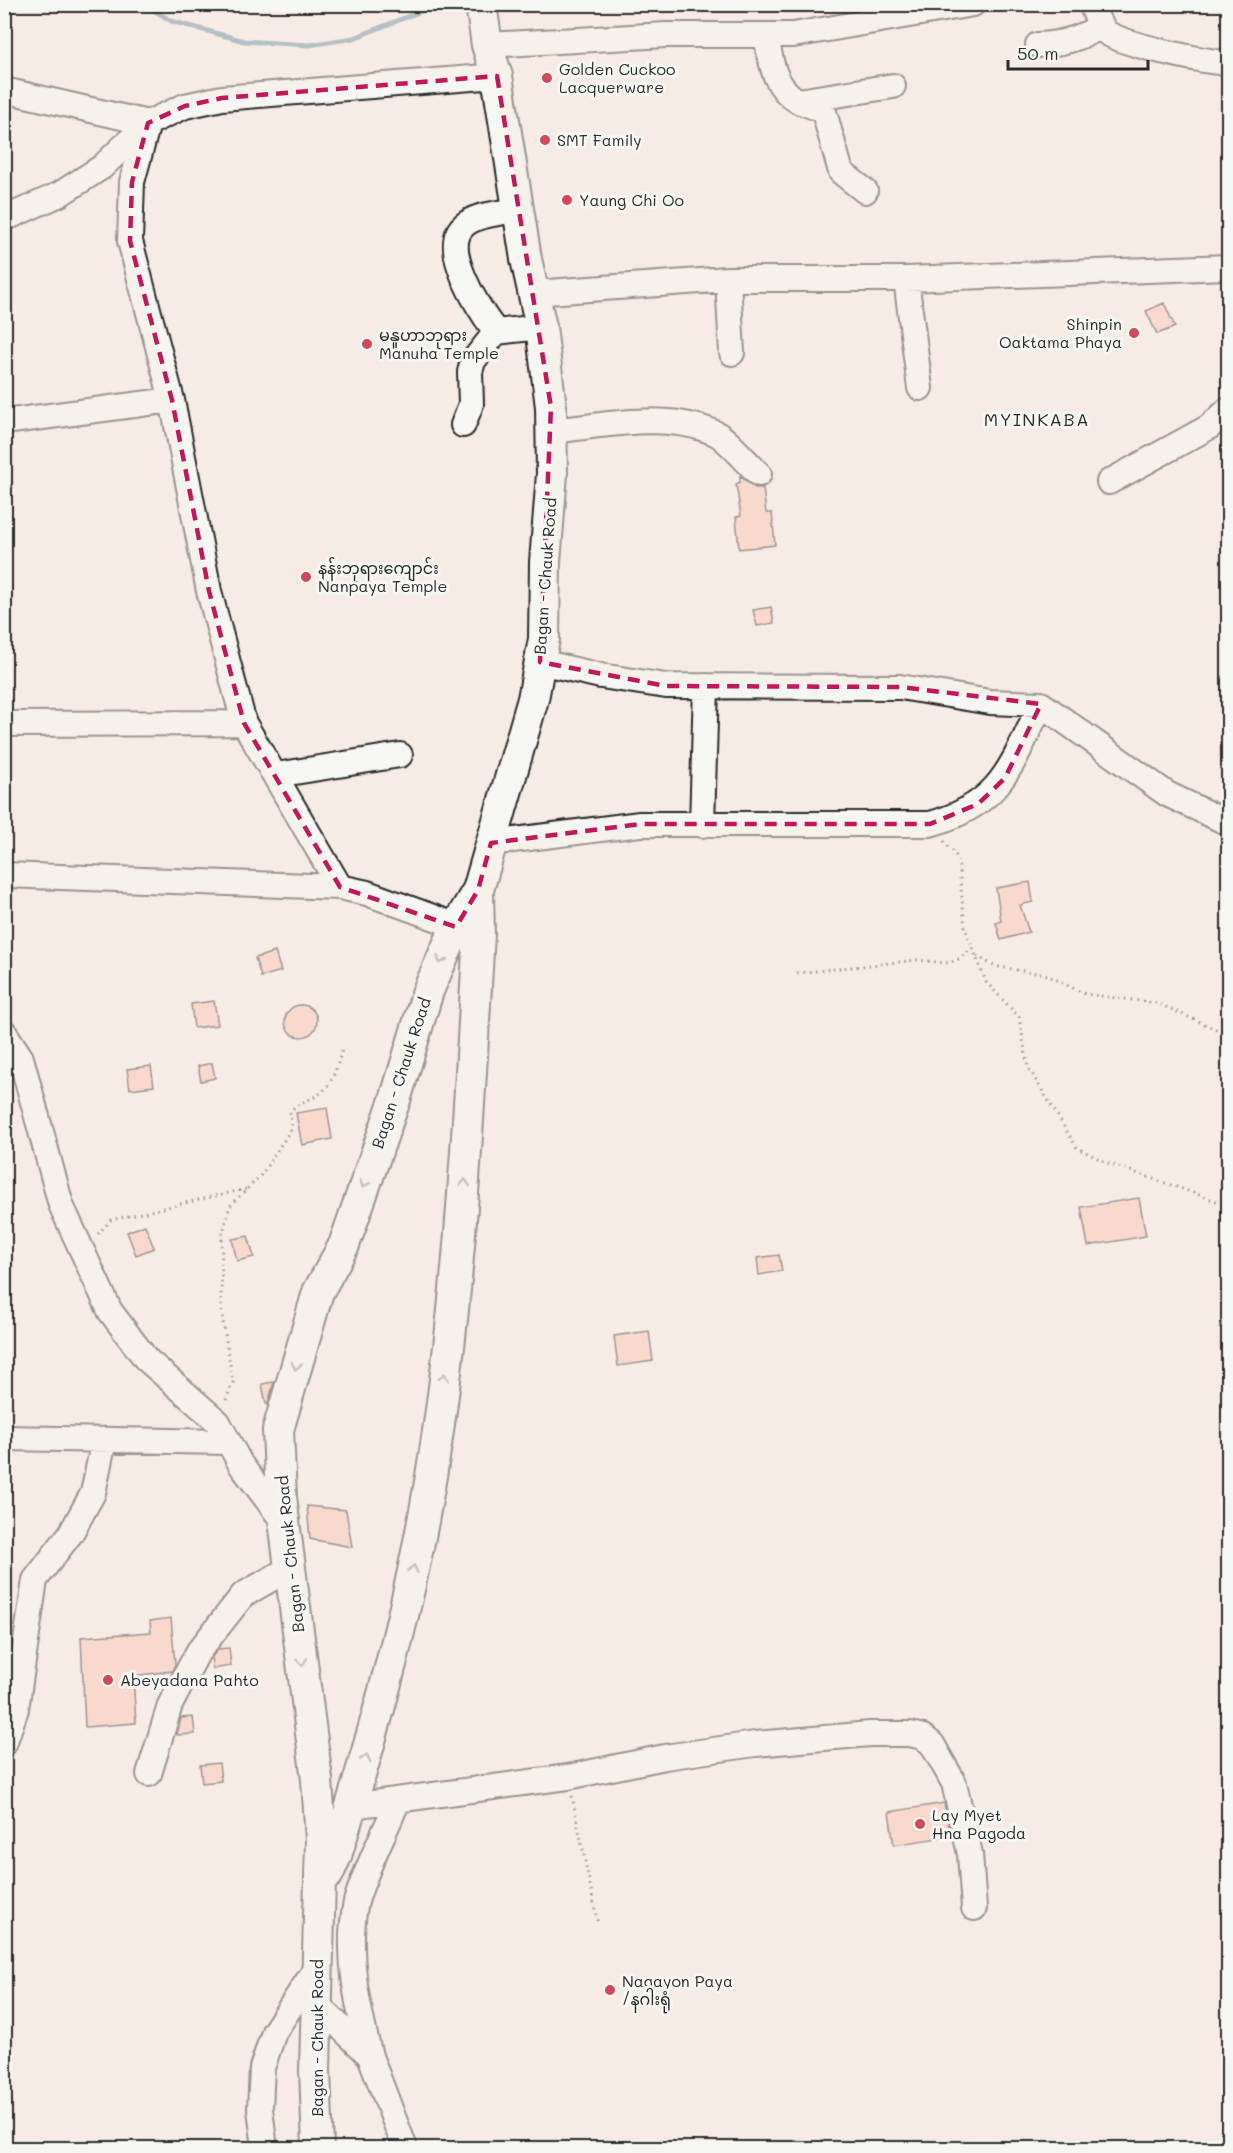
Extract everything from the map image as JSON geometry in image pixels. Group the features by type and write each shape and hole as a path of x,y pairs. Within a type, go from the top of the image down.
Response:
{"main road":[{"name":"Bagan - Chauk Road","path":"320,1893 336,1856 388,1682 419,1545 439,1421 463,1205 467,930 533,699 544,639 551,407 541,327 518,210 497,76 487,45 481,6"},
{"name":"Bagan - Chauk Road","path":"318,2148 315,2070 321,1840 316,1780 283,1521 278,1430 318,1292 344,1245 396,1097 428,991 467,930"}],"street":[{"path":"487,45 666,35 793,35 973,4"},
{"path":"1091,4 1102,26 1119,40 1205,62 1228,63"},
{"path":"1038,45 1070,41 1102,26"},
{"path":"766,36 774,76 782,89 798,100 816,106 824,112 841,172 865,191"},
{"path":"4,219 60,194 93,172 148,123 185,106 222,98 497,76"},
{"path":"798,100 893,86"},
{"path":"4,90 148,123"},
{"path":"148,123 132,182 130,241 172,400 209,591 244,723 340,887"},
{"path":"496,332 474,302 460,269 457,241 461,229 468,222 518,210"},
{"path":"534,293 728,279 906,279 1228,267"},
{"path":"728,279 732,353"},
{"path":"906,279 920,388"},
{"path":"463,425 471,404 470,372 473,361 496,332 541,327"},
{"path":"4,422 172,400"},
{"path":"1109,482 1209,427 1228,410"},
{"path":"551,431 649,421 680,425 717,434 759,474"},
{"path":"540,662 601,676 666,686 900,687 990,702 1041,704 1167,794 1228,823"},
{"path":"702,825 706,686"},
{"path":"491,843 640,824 930,824 959,816 978,804 1005,778 1041,704"},
{"path":"4,724 244,723"},
{"path":"276,776 400,755"},
{"path":"4,875 340,887 367,893 467,930"},
{"path":"4,1032 21,1058 61,1205 110,1311 146,1359 223,1432 283,1521"},
{"path":"4,1438 104,1440 223,1432"},
{"path":"4,1744 16,1709 35,1580 71,1533 93,1492 104,1440"},
{"path":"149,1774 170,1705 198,1652 243,1595 290,1568"},
{"path":"351,1806 568,1777 665,1757 755,1744 870,1734 910,1734 923,1737 932,1744 954,1783 970,1854 974,1908"},
{"path":"398,1800 356,1902 353,1941 356,2001 370,2056 405,2148"},
{"path":"265,2148 260,2109 262,2068 274,2032 317,1967"},
{"path":"316,2002 370,2056"}],"path":[{"path":"930,824 958,858 965,928 986,982 1019,1017 1028,1067 1077,1148 1108,1162 1228,1205"},
{"path":"798,973 916,960 948,963 959,959 973,948"},
{"path":"976,956 994,966 1047,975 1085,993 1157,1003 1218,1030 1228,1038"},
{"path":"223,1432 233,1382 221,1309 222,1236 230,1206 261,1175 292,1128 290,1112 298,1103 320,1094 333,1076 342,1051"},
{"path":"82,1253 111,1220 248,1189"},
{"path":"568,1777 598,1924"}],"highlighted area":[{"path":"497,76 551,407 540,662 666,686 900,687 1041,704 1005,778 978,804 930,824 640,824 491,843 478,890 456,927 340,887 244,723 209,591 172,400 130,241 132,182 148,123 185,106 222,98"}],"building":[{"path":"1164,303 1175,327 1157,334 1146,311"},
{"path":"740,476 755,488 763,488 766,513 772,513 775,545 739,549 736,517 741,516 736,484 740,482"},
{"path":"771,607 774,623 757,626 753,610"},
{"path":"1030,882 1033,902 1020,905 1029,932 1001,940 996,923 1001,921 996,888"},
{"path":"275,952 281,971 261,977 255,958"},
{"path":"214,1001 218,1025 194,1028 191,1004"},
{"path":"301,1005 313,1009 317,1021 313,1033 301,1037 289,1033 285,1021 289,1009"},
{"path":"212,1063 215,1078 201,1081 198,1066"},
{"path":"151,1066 154,1086 130,1089 127,1069"},
{"path":"327,1108 332,1139 302,1145 296,1113"},
{"path":"1139,1198 1146,1236 1088,1246 1081,1207"},
{"path":"145,1225 154,1248 136,1255 127,1232"},
{"path":"248,1236 254,1257 237,1261 232,1239"},
{"path":"779,1255 782,1271 759,1275 757,1258"},
{"path":"649,1331 653,1361 618,1366 614,1336"},
{"path":"274,1382 268,1404 266,1404 262,1384"},
{"path":"307,1506 346,1510 352,1547 310,1539"},
{"name":"Abeyadana Pahto","path":"171,1618 175,1664 172,1671 133,1676 136,1723 85,1727 81,1637 151,1632 150,1621"},
{"path":"229,1648 231,1666 213,1669 211,1658 218,1649"},
{"path":"193,1717 195,1734 177,1735 181,1718"},
{"path":"219,1763 221,1781 202,1783 200,1765"},
{"name":"Lay Myet Hna Pagoda","path":"944,1803 951,1836 894,1845 889,1812"}],"waterway":[{"path":"144,4 171,21 244,41 309,45 354,38 439,4"}],"place":[{"name":"Golden Cuckoo Lacquerware","path":"547,78"},
{"name":"SMT Family","path":"545,140"},
{"name":"Yaung Chi Oo","path":"567,200"},
{"name":"Shinpin Oaktama Phaya","path":"1134,333"},
{"name":"မနူဟာဘုရား Manuha Temple","path":"367,344"},
{"name":"နန်းဘုရားကျောင်း Nanpaya Temple","path":"306,577"},
{"name":"Abeyadana Pahto","path":"108,1680"},
{"name":"Lay Myet Hna Pagoda","path":"920,1824"},
{"name":"Nagayon Paya /နဂါးရုံ","path":"610,1990"}],"district":[{"name":"MYINKABA","path":"1037,420"}]}
